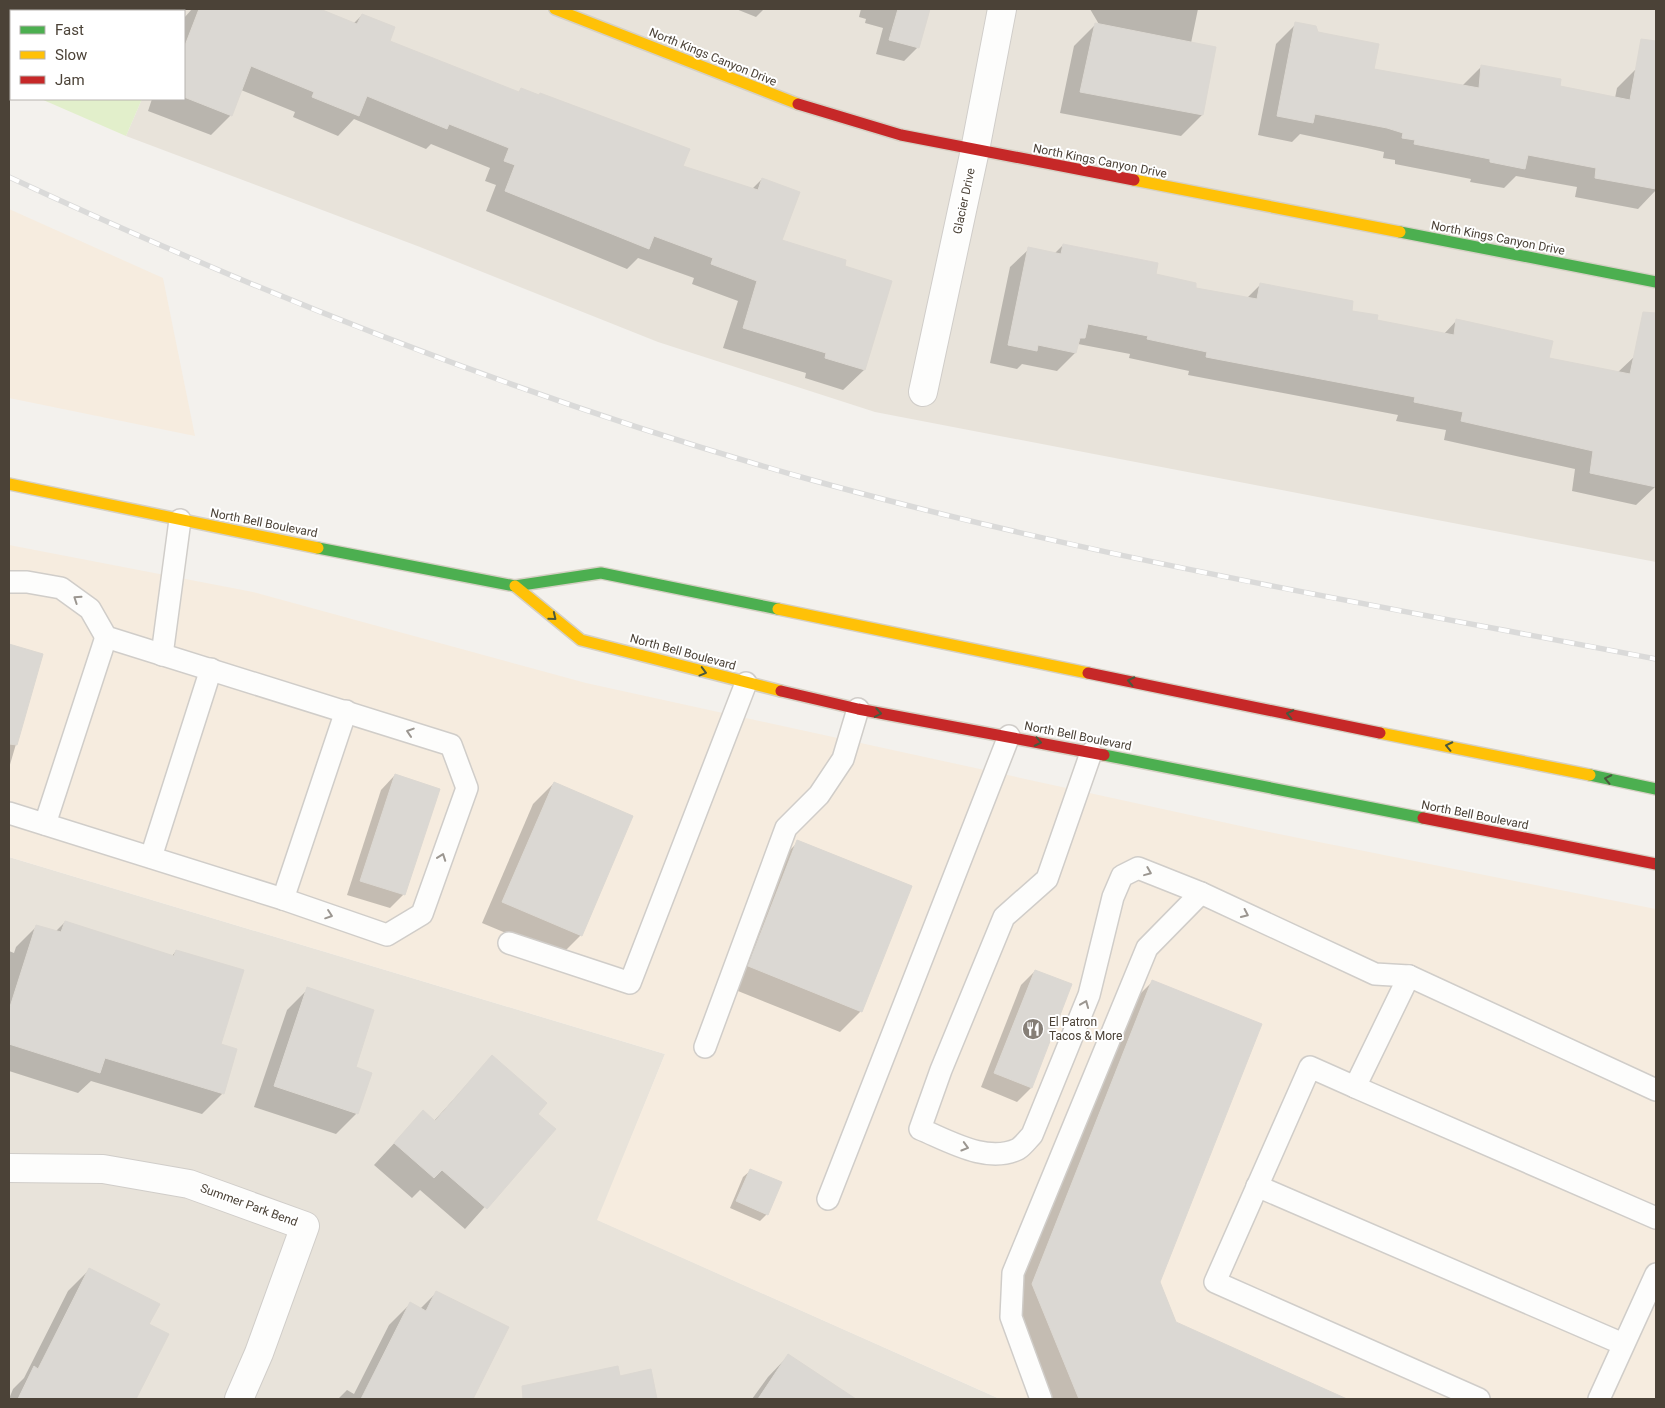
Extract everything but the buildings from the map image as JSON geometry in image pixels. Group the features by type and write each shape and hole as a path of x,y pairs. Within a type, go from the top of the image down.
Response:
{"main road":[{"name":"North Kings Canyon Drive","path":"555,9 757,90 832,116 901,135 1656,282"},
{"name":"North Bell Boulevard","path":"9,484 515,586 601,573 1656,789"},
{"name":"North Bell Boulevard","path":"515,586 581,640 746,683 858,709 1009,736 1656,864"}],"street":[{"name":"Glacier Drive","path":"923,392 975,150 1002,9"},
{"name":"Summer Park Bend","path":"9,1168 103,1168 188,1184 305,1226 259,1353 238,1399"}],"lane":[{"path":"162,654 180,520"},
{"path":"9,582 27,582 61,588 90,609 106,637 451,745 467,788 422,914 387,935 283,899 9,813"},
{"path":"46,824 106,637"},
{"path":"151,857 211,669"},
{"path":"510,943 630,983 746,683"},
{"path":"705,1047 786,828 819,795 843,759 858,709"},
{"path":"283,899 346,711"},
{"path":"828,1199 1009,736"},
{"path":"1092,753 1047,879 1004,917 941,1070 920,1129 960,1146 994,1155 1018,1148 1032,1135 1089,995 1113,896 1122,876 1138,868 1201,893 1375,974 1409,976 1656,1090"},
{"path":"1041,1399 1011,1317 1013,1273 1146,948 1201,893"},
{"path":"1355,1087 1409,976"},
{"path":"1479,1399 1215,1282 1310,1067 1656,1217"},
{"path":"1257,1186 1624,1344"},
{"path":"1599,1399 1656,1274"}],"shaded area":[{"path":"1656,9 1656,562 875,412 658,342 420,247 126,136 142,100 185,100 185,10 180,10"},
{"path":"9,209 163,278 195,436 9,398"},
{"path":"9,545 253,592 586,683 1259,830 1656,909 1656,1399 1000,1399 597,1220 665,1054 9,857"},
{"path":"9,857 665,1054 598,1220 1000,1399 9,1399"}],"green space":[{"path":"9,9 180,9 10,10 9,84"},
{"path":"43,100 142,100 126,136"}],"railway":[{"path":"9,177 202,263 399,343 498,380 598,414 699,447 801,477 1013,531 1120,555 1656,659"}],"traffic: fast":[{"path":"1400,232 1656,282"},
{"path":"318,548 515,586 601,573 778,609"},
{"path":"1104,755 1423,818"},
{"path":"1590,775 1656,789"}],"traffic: slow":[{"path":"555,9 798,104"},
{"path":"1134,180 1400,232"},
{"path":"9,484 318,548"},
{"path":"515,586 581,640 781,691"},
{"path":"778,609 1088,673"},
{"path":"1380,733 1590,775"}],"traffic: jam":[{"path":"798,104 901,135 1134,180"},
{"path":"1088,673 1380,733"},
{"path":"781,691 858,709 1104,755"},
{"path":"1423,818 1656,864"}],"place":[{"name":"El Patron Tacos & More","path":"1033,1029"}]}
